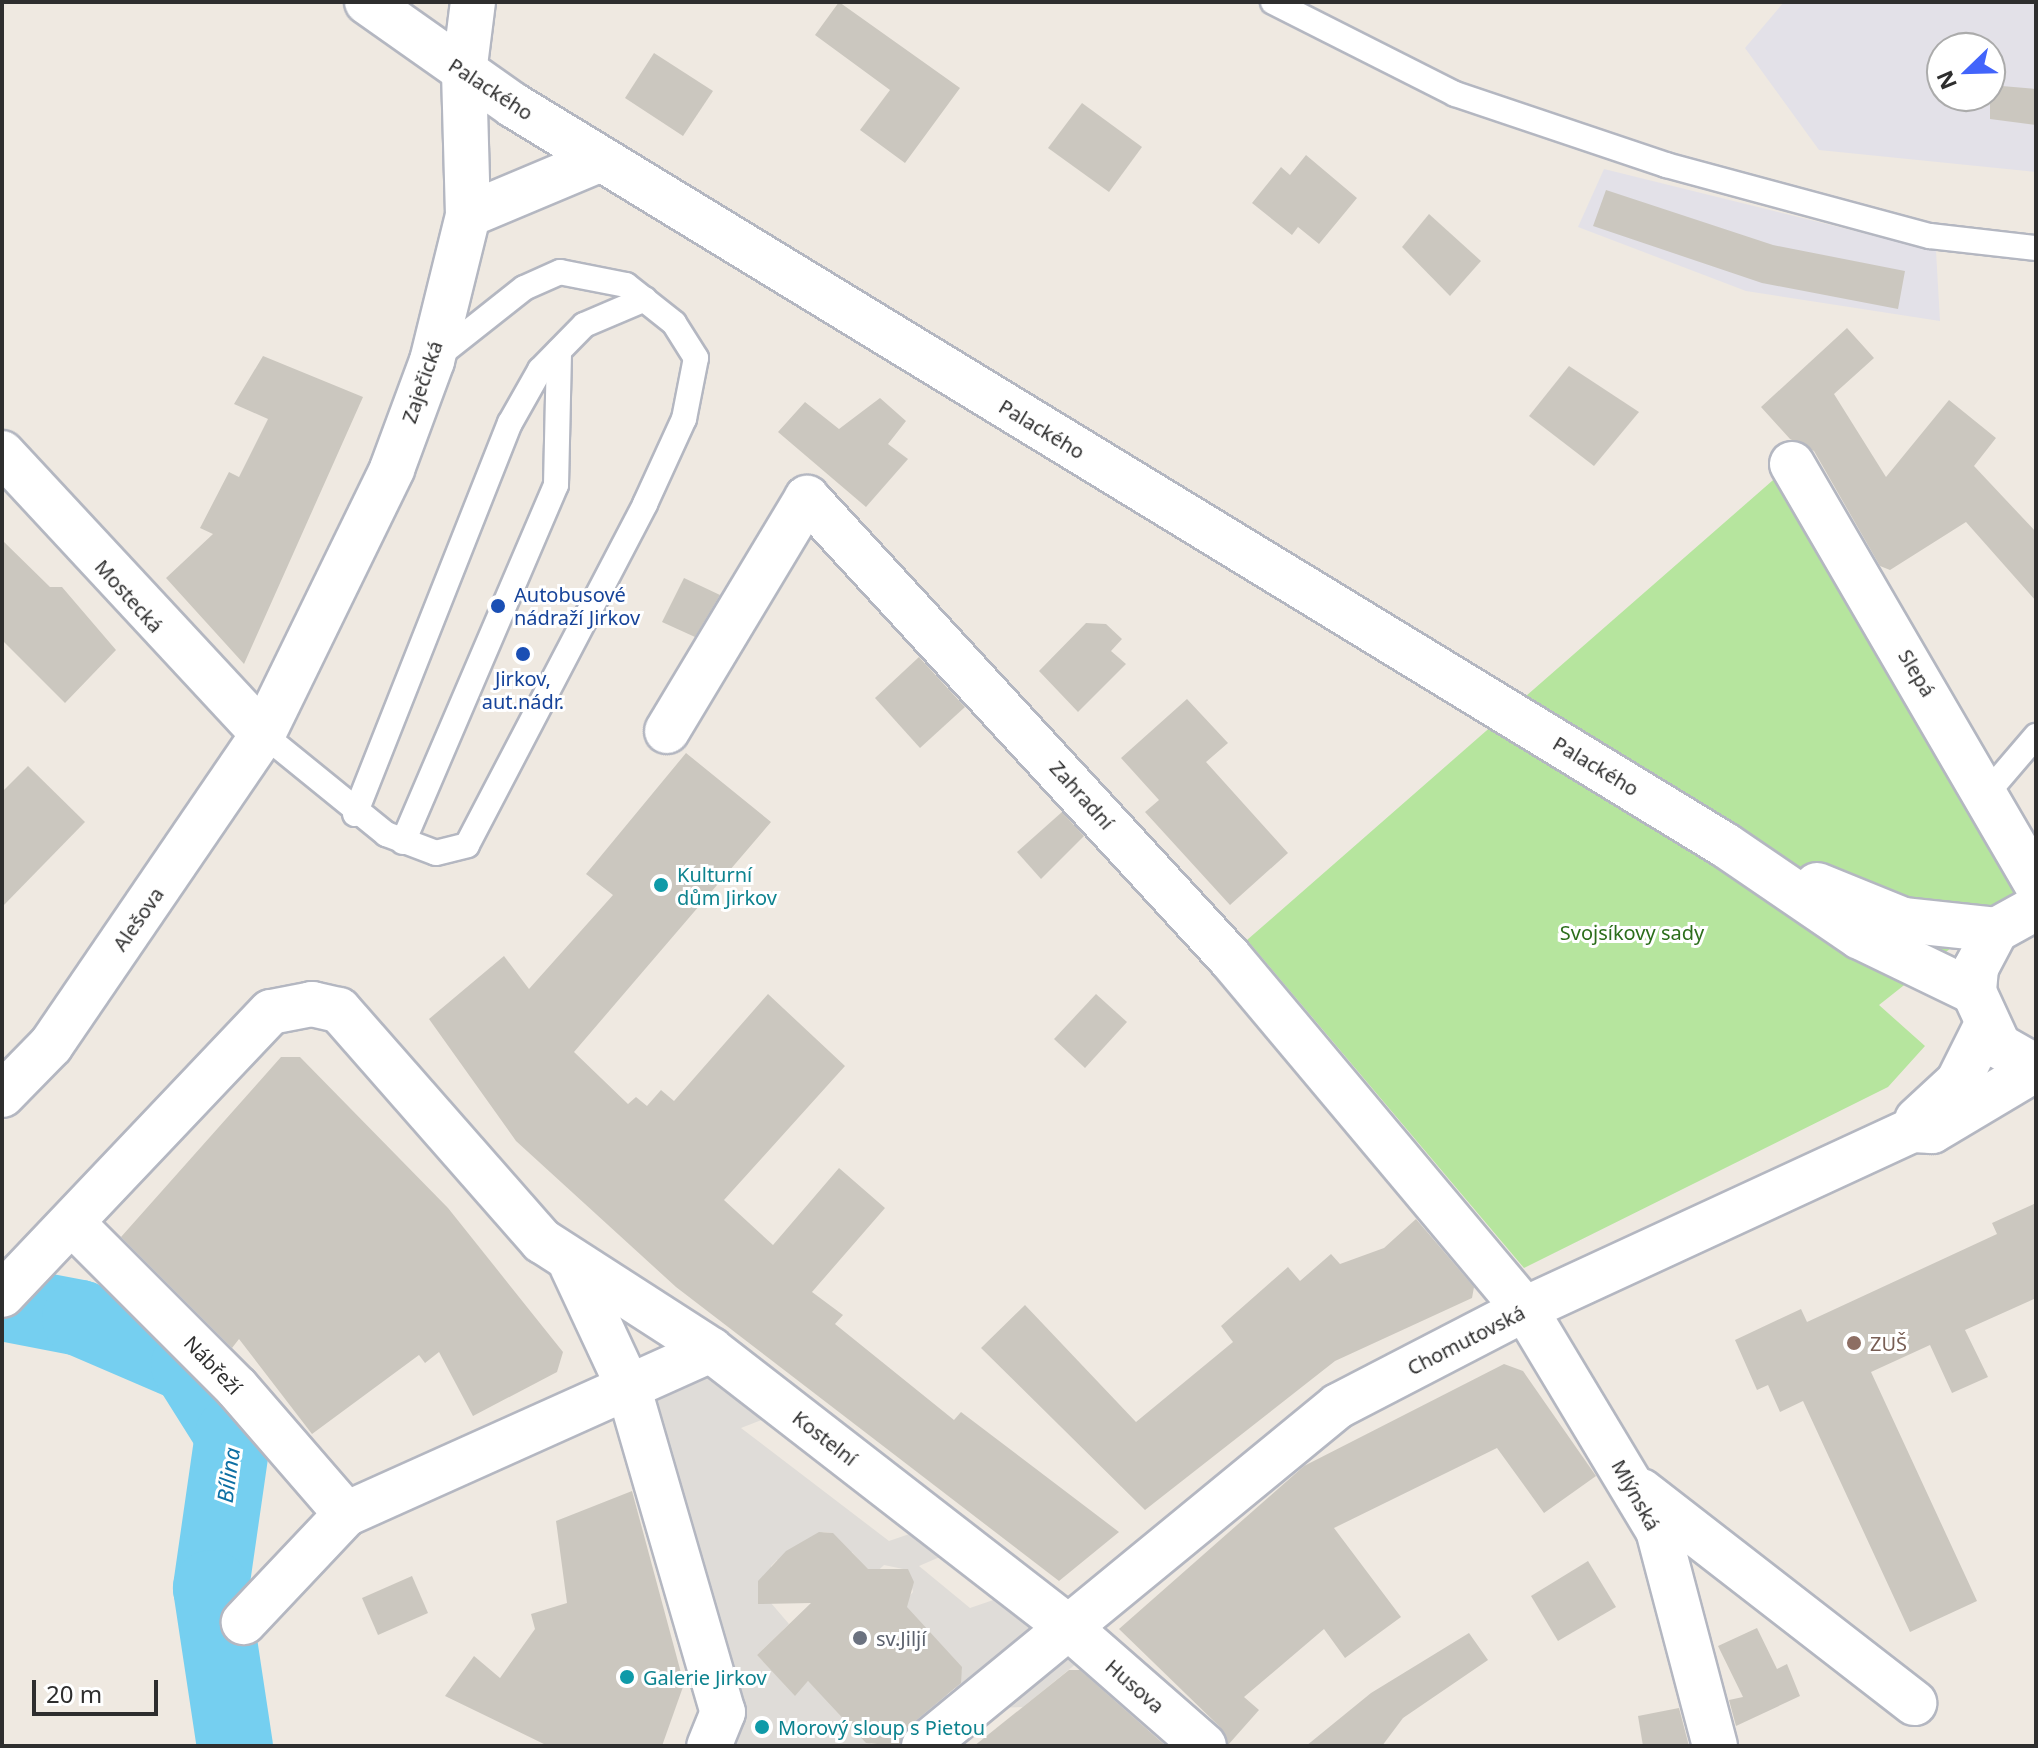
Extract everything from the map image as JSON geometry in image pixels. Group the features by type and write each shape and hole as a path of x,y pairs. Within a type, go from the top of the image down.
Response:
{"street":[{"name":"Palackého","path":"367,2 464,73 601,159 1725,845 1860,937 1980,1010"},
{"name":"Zaječická","path":"263,734 392,469 432,361 468,215 464,73 473,2"},
{"path":"468,215 601,159"},
{"name":"Mostecká","path":"2,453 263,734"},
{"name":"Slepá","path":"1792,464 1988,792 2036,884"},
{"name":"Zahradní","path":"667,731 807,498 1230,958 1525,1309"},
{"name":"Alešova","path":"2,1095 51,1045 263,734"},
{"name":"Palackého","path":"1725,845 1893,916 1996,930"},
{"path":"1996,930 2036,908"},
{"name":"Chomutovská","path":"1913,1130 1922,1110 1964,1074 1980,1010 1976,968 1996,930"},
{"name":"Kostelní","path":"73,1224 271,1012 312,1004 339,1010 542,1241 572,1266 711,1350 1067,1626"},
{"name":"Chomutovská","path":"924,1746 1338,1406 1525,1309 1913,1130 1932,1131 2036,1068 1999,1046 1980,1010"},
{"path":"10,1287 73,1224"},
{"name":"Nábřeží","path":"73,1224 237,1388 346,1514"},
{"name":"Kostelní","path":"572,1266 628,1386 723,1712 709,1746"},
{"name":"Mlýnská","path":"1525,1309 1658,1530 1715,1746"},
{"path":"244,1622 346,1514 711,1350"},
{"path":"1632,1484 1914,1703"},
{"name":"Husova","path":"1067,1626 1204,1746"}],"lane":[{"path":"1273,2 1455,94 1666,165 1930,236 2036,248"},
{"path":"263,734 355,814 403,842 436,853 467,845 482,826 684,419 696,358 674,323 645,299 596,275 560,272 524,288 432,361"},
{"path":"355,814 510,423 559,351 611,309 645,299"},
{"path":"403,842 556,485 559,351"},
{"path":"1988,792 2036,736"}],"shaded area":[{"path":"1784,2 2036,2 2036,172 1819,150 1745,48"},
{"path":"1604,169 1936,251 1940,321 1746,291 1578,227"},
{"path":"711,1350 1093,1650 1023,1707 989,1708 956,1746 876,1746 913,1733 910,1721 941,1693 952,1696 962,1670 895,1612 913,1592 908,1570 884,1565 866,1582 858,1559 852,1552 845,1558 833,1546 833,1533 823,1532 787,1566 777,1560 771,1566 770,1593 758,1593 758,1603 771,1603 789,1624 757,1655 795,1695 808,1681 873,1746 709,1746 628,1386","holes":["772,1416 921,1530 889,1541 741,1428","949,1553 1005,1596 970,1608 919,1566"]}],"green space":[{"name":"Svojsíkovy sady","path":"1780,474 2028,887 1879,1005 1925,1046 1888,1087 1524,1268 1247,940"}],"building":[{"path":"839,2 960,88 905,163 860,130 890,90 815,35"},
{"path":"654,53 713,91 683,136 625,98"},
{"path":"2006,86 2036,89 2036,125 1990,119 1990,112 2006,112"},
{"path":"1082,103 1142,147 1109,192 1048,148"},
{"path":"1306,155 1357,198 1319,244 1298,227 1292,235 1252,203 1281,167 1290,175"},
{"path":"1606,190 1773,245 1905,271 1898,309 1762,283 1593,226"},
{"path":"1429,214 1481,261 1450,296 1402,247"},
{"path":"1847,328 1874,358 1834,394 1886,477 1949,400 1996,438 1974,466 2036,532 2036,601 1966,522 1890,570 1880,566 1814,451 1790,439 1761,407"},
{"path":"263,356 363,397 244,664 166,578 213,534 200,528 229,472 239,477 268,419 234,404"},
{"path":"1569,366 1639,412 1594,466 1529,416"},
{"path":"880,398 906,421 888,444 908,459 866,507 778,432 805,402 839,429"},
{"path":"2,540 50,587 62,587 116,650 65,703 2,640"},
{"path":"684,578 720,595 695,637 662,622"},
{"path":"1086,623 1106,624 1122,639 1111,651 1126,664 1078,712 1039,671"},
{"path":"919,657 965,707 920,748 875,698"},
{"path":"1187,699 1228,743 1206,762 1288,853 1230,905 1145,812 1159,800 1121,758"},
{"path":"686,753 771,822 574,1052 628,1104 636,1097 647,1106 661,1090 674,1101 768,994 845,1066 724,1200 773,1245 839,1168 885,1208 812,1292 843,1315 835,1324 954,1420 961,1412 1119,1532 1059,1581 676,1287 516,1141 429,1019 504,956 529,989 613,895 586,874"},
{"path":"28,766 85,822 2,907 2,792"},
{"path":"1062,812 1084,836 1041,879 1017,852"},
{"path":"1096,994 1127,1022 1085,1068 1054,1039"},
{"path":"281,1057 300,1057 448,1208 563,1352 557,1372 473,1416 439,1352 425,1363 419,1355 312,1434 239,1339 232,1348 121,1237"},
{"name":"ZUŠ","path":"2036,1203 2036,1298 1965,1330 1988,1377 1952,1393 1930,1345 1871,1372 1977,1601 1910,1632 1803,1401 1780,1412 1768,1385 1757,1390 1735,1340 1801,1309 1807,1322 1997,1234 1992,1223"},
{"path":"1416,1219 1474,1287 1472,1298 1335,1361 1145,1510 981,1348 1025,1305 1136,1422 1233,1342 1221,1326 1288,1267 1300,1281 1331,1254 1340,1264 1384,1248"},
{"path":"1504,1364 1523,1371 1596,1476 1544,1513 1497,1448 1334,1528 1401,1617 1345,1658 1324,1629 1244,1697 1259,1710 1228,1745 1220,1727 1119,1629 1304,1466"},
{"path":"632,1491 684,1684 662,1746 548,1746 445,1696 474,1656 500,1678 535,1629 531,1614 567,1603 556,1521"},
{"name":"sv.Jiljí","path":"819,1532 833,1533 868,1569 908,1569 914,1582 907,1607 962,1667 961,1683 908,1727 900,1746 866,1743 808,1681 795,1696 757,1655 811,1603 758,1604 758,1581 786,1551"},
{"path":"1588,1561 1616,1607 1558,1641 1531,1596"},
{"path":"412,1576 428,1613 378,1635 362,1598"},
{"path":"1757,1628 1777,1669 1787,1664 1800,1696 1736,1726 1729,1700 1743,1697 1718,1646"},
{"path":"1469,1633 1488,1660 1403,1718 1382,1746 1306,1746 1371,1693"},
{"path":"1069,1670 1080,1670 1166,1746 974,1746"},
{"path":"1679,1708 1689,1746 1643,1746 1638,1716"}],"waterway":[{"name":"Bílina","path":"2,1303 80,1318 189,1365 233,1435 211,1588 235,1746"}],"place":[{"name":"Autobusové nádraží Jirkov","path":"498,606"},
{"name":"Jirkov, aut.nádr.","path":"523,654"},
{"name":"Kulturní dům Jirkov","path":"661,885"},
{"name":"ZUŠ","path":"1854,1343"},
{"name":"sv.Jiljí","path":"860,1638"},
{"name":"Galerie Jirkov","path":"627,1677"},
{"name":"Morový sloup s Pietou","path":"762,1727"}]}
